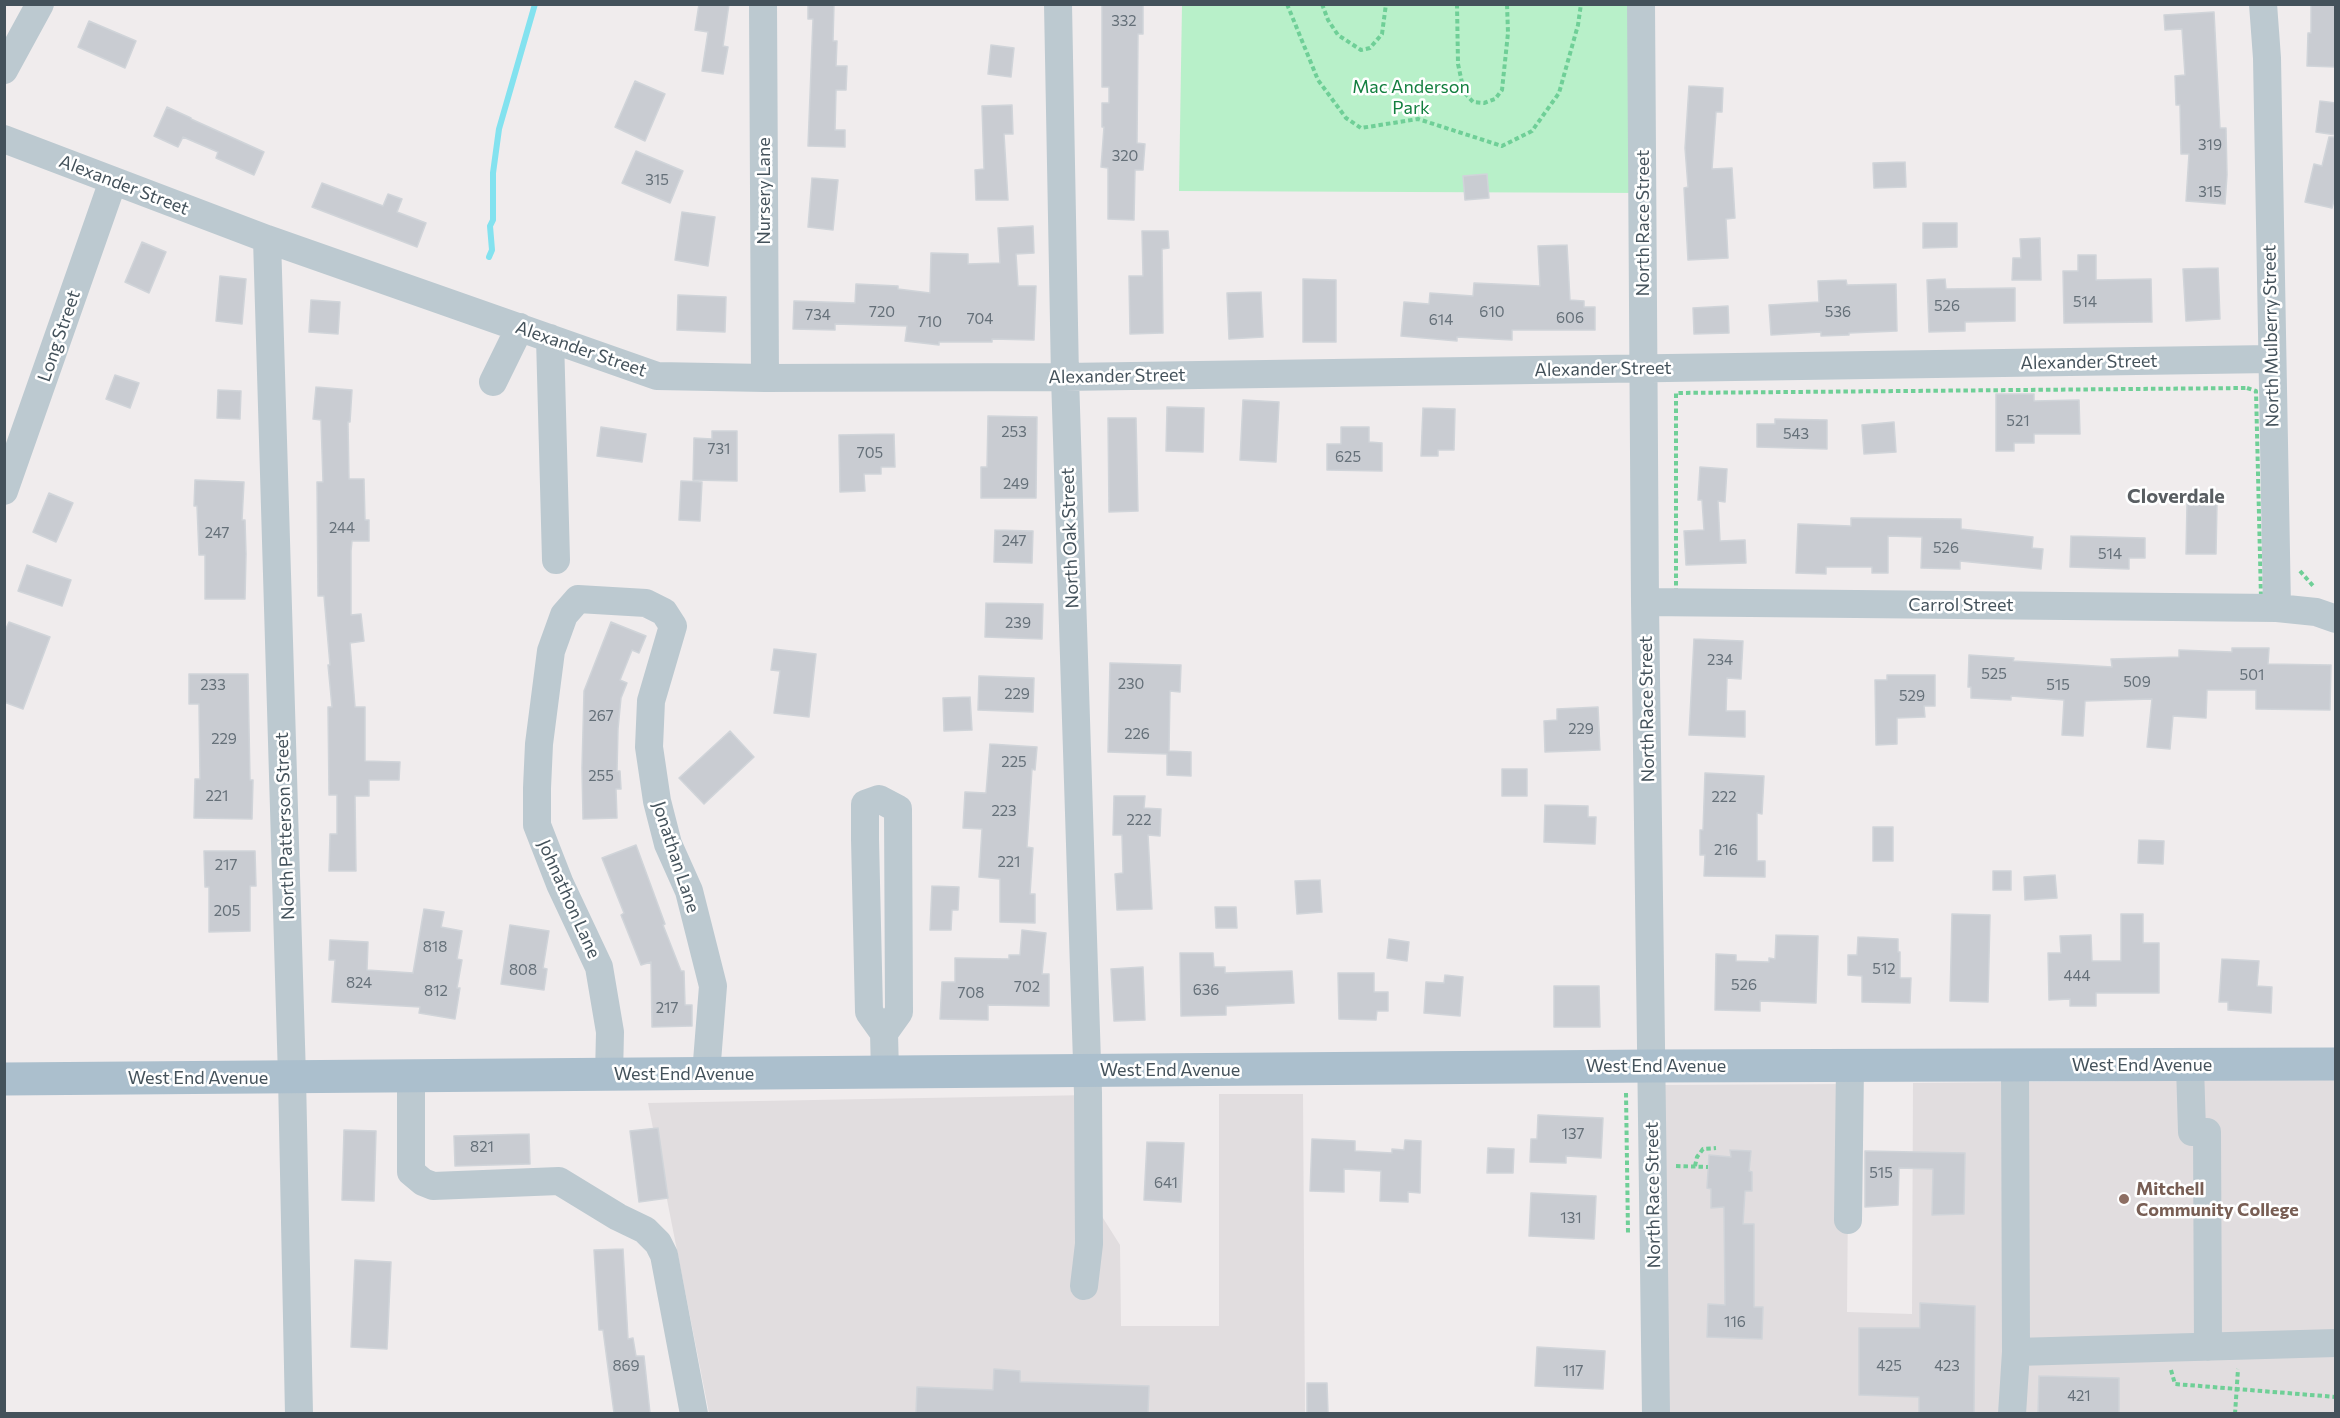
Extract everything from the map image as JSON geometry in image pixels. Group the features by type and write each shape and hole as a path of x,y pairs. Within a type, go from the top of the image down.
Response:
{"main road":[{"name":"West End Avenue","path":"4,1079 1652,1066 2336,1064"}],"street":[{"path":"4,70 40,4"},
{"name":"Nursery Lane","path":"763,4 765,378"},
{"name":"North Oak Street","path":"1058,4 1065,377 1086,1071 1089,1244 1084,1286"},
{"name":"North Race Street","path":"1641,4 1645,602 1656,1413"},
{"name":"North Mulberry Street","path":"2263,4 2267,58 2271,359 2269,603"},
{"name":"Alexander Street","path":"4,139 267,239 657,376 1065,377 2271,359"},
{"name":"Long Street","path":"4,491 113,181"},
{"name":"North Patterson Street","path":"267,239 292,1077 299,1413"},
{"path":"493,382 520,327"},
{"path":"550,338 556,560"},
{"name":"Jonathan Lane","path":"547,687 551,651 564,615 578,599 646,603 664,612 673,627 651,701 649,747 657,801 668,844 689,891 713,986 706,1074"},
{"name":"Carrol Street","path":"1645,602 2269,603"},
{"path":"2269,603 2316,612 2336,619"},
{"name":"Johnathon Lane","path":"547,687 539,744 537,825 560,884 599,967 610,1032 609,1075"},
{"path":"884,1033 899,1012 898,808 879,799 865,804 865,839 869,1012 884,1033 885,1072"},
{"path":"2012,1413 2016,1352 2015,1065"},
{"path":"2190,1065 2199,1132 2208,1347"},
{"path":"1848,1220 1850,1066"},
{"path":"411,1076 411,1172 423,1182 433,1186 559,1181 618,1217 645,1230 658,1243 664,1255 694,1413"},
{"path":"2016,1352 2336,1343"}],"path":[{"path":"1287,4 1318,80 1346,118 1360,128 1418,119 1502,146 1532,131 1559,93 1578,25 1581,4"},
{"path":"1322,4 1328,20 1338,35 1361,50 1370,48 1382,34 1386,4"},
{"path":"1457,4 1458,64 1464,92 1473,102 1484,103 1496,99 1502,90 1508,33 1507,4"},
{"path":"2256,391 2247,388 1676,393 1676,594 2269,603"},
{"path":"1695,1166 1697,1157 1703,1149 1716,1148"},
{"path":"1676,1166 1708,1167"},
{"path":"2235,1413 2238,1346"},
{"path":"2159,1369 2171,1369 2175,1384 2336,1397"}],"shaded area":[{"name":"Mitchell Community College","path":"2335,1079 2335,1413 1664,1413 1663,1085 1849,1084 1847,1312 1912,1314 1913,1083"},
{"path":"1219,1094 1303,1094 1305,1413 709,1413 648,1103 1091,1095 1091,1199 1120,1245 1121,1326 1219,1326"}],"green space":[{"name":"Mac Anderson Park","path":"1182,5 1642,5 1643,193 1179,191"}],"building":[{"path":"699,4 729,4 723,46 728,47 723,74 702,71 708,32 695,30"},
{"path":"808,4 834,4 833,41 837,41 836,66 847,66 846,90 836,90 835,130 845,130 845,147 808,146 813,19 808,19"},
{"path":"1102,4 1143,4 1143,34 1138,34 1137,143 1145,144 1143,170 1135,170 1134,220 1108,219 1108,168 1101,167 1104,127 1102,127 1102,103 1109,103 1109,87 1102,87"},
{"path":"2311,4 2336,4 2336,67 2307,66 2308,33 2311,33"},
{"path":"2214,12 2220,128 2226,128 2225,204 2186,201 2189,154 2181,154 2180,105 2176,105 2175,76 2185,75 2182,29 2165,30 2164,15"},
{"path":"89,21 136,41 125,68 78,47"},
{"path":"991,45 1014,48 1011,77 988,74"},
{"path":"635,81 665,94 645,141 615,127"},
{"path":"1689,86 1723,88 1722,112 1716,112 1712,169 1732,168 1735,218 1726,219 1728,258 1688,260 1684,188 1688,187 1685,148"},
{"path":"2320,101 2336,103 2336,135 2316,132"},
{"path":"1012,105 1013,134 1004,134 1008,200 976,200 975,170 984,169 982,106"},
{"path":"167,107 264,152 254,175 216,158 218,152 183,137 178,147 154,136"},
{"path":"2329,137 2336,137 2336,194 2332,208 2305,202 2314,164 2322,166"},
{"path":"636,151 683,171 670,203 622,183"},
{"path":"1905,162 1906,187 1874,188 1873,163"},
{"path":"1487,174 1489,198 1465,200 1463,176"},
{"path":"812,178 838,180 833,230 808,227"},
{"path":"322,183 383,206 388,194 402,199 397,212 426,223 417,247 312,207"},
{"path":"682,212 715,217 708,266 675,260"},
{"path":"1923,223 1957,223 1957,247 1923,248"},
{"path":"1033,226 1034,253 1016,254 1018,286 1036,286 1034,340 992,339 992,342 939,342 939,345 905,341 907,326 835,324 835,330 793,329 794,301 855,303 856,284 898,286 898,289 930,293 931,253 968,254 968,264 1000,263 998,228"},
{"path":"1142,231 1168,231 1169,248 1162,249 1163,333 1130,334 1129,276 1143,276"},
{"path":"2040,238 2041,280 2012,280 2013,258 2021,258 2020,239"},
{"path":"142,242 166,252 149,293 125,282"},
{"path":"1567,245 1570,300 1584,301 1584,307 1595,307 1595,330 1512,330 1512,340 1457,337 1457,341 1401,336 1404,302 1429,304 1430,293 1473,296 1474,283 1540,286 1538,246"},
{"path":"2078,255 2096,255 2096,280 2151,279 2152,322 2064,323 2063,271 2078,271"},
{"path":"2218,268 2220,319 2186,321 2183,269"},
{"path":"220,276 246,279 242,324 216,321"},
{"path":"1303,279 1336,280 1336,342 1303,342"},
{"path":"1945,279 1946,289 2015,288 2015,321 1965,322 1965,331 1929,332 1927,280"},
{"path":"1846,280 1847,285 1896,284 1897,331 1821,336 1821,332 1771,335 1769,305 1819,302 1818,281"},
{"path":"1261,292 1263,337 1229,339 1227,293"},
{"path":"678,295 726,297 725,332 677,330"},
{"path":"311,300 340,302 338,334 309,332"},
{"path":"1728,306 1729,333 1694,334 1693,308"},
{"path":"115,375 139,383 130,408 106,399"},
{"path":"316,387 352,390 350,422 348,422 349,479 364,479 365,520 369,520 369,541 352,541 351,551 351,615 361,614 364,641 350,643 355,707 365,707 365,761 400,762 399,780 369,780 369,796 355,796 356,871 329,871 330,834 337,834 337,795 329,795 328,707 332,707 328,665 330,665 324,596 318,596 317,482 323,482 321,420 313,419"},
{"path":"218,390 241,391 240,419 217,418"},
{"path":"1996,394 2034,394 2034,401 2079,400 2080,434 2034,434 2034,443 2014,443 2014,451 1996,451"},
{"path":"1243,400 1279,402 1276,462 1240,460"},
{"path":"1167,407 1204,408 1203,452 1166,451"},
{"path":"1423,408 1455,409 1454,450 1438,450 1438,456 1421,456"},
{"path":"988,416 1037,417 1036,498 981,498 981,467 987,467"},
{"path":"1108,418 1136,418 1138,511 1109,512"},
{"path":"1775,419 1827,420 1827,449 1757,447 1757,424 1775,424"},
{"path":"1894,422 1896,452 1864,454 1862,425"},
{"path":"601,427 646,434 642,462 597,456"},
{"path":"1341,427 1369,427 1369,442 1382,443 1382,471 1327,470 1327,444 1341,444"},
{"path":"712,431 737,431 737,481 693,480 694,438 712,439"},
{"path":"894,434 895,467 881,467 881,474 864,474 865,491 840,492 839,435"},
{"path":"1700,467 1727,469 1725,502 1718,501 1720,541 1745,540 1746,563 1686,565 1684,531 1704,530 1702,500 1698,500"},
{"path":"195,480 244,482 242,520 245,520 245,599 205,599 205,555 199,555 197,506 194,506"},
{"path":"681,481 702,482 700,521 679,520"},
{"path":"49,493 73,503 56,542 33,532"},
{"path":"2187,503 2217,503 2216,554 2186,554"},
{"path":"1851,518 1961,519 1961,529 2033,537 2032,548 2043,549 2041,569 1960,561 1960,569 1921,568 1922,537 1888,536 1888,573 1872,573 1872,567 1826,567 1826,574 1796,573 1798,524 1851,526"},
{"path":"995,530 1033,531 1032,563 994,562"},
{"path":"2071,536 2145,538 2145,558 2129,558 2129,569 2070,567"},
{"path":"27,565 71,580 62,606 18,591"},
{"path":"986,603 1043,604 1042,639 985,637"},
{"path":"9,622 50,637 23,709 4,702 4,633"},
{"path":"611,622 646,636 639,653 632,650 620,680 627,683 621,698 618,729 617,771 620,771 621,789 616,789 617,818 583,819 584,691"},
{"path":"1694,639 1743,641 1741,679 1727,678 1726,711 1745,711 1745,737 1689,735"},
{"path":"2232,648 2269,648 2268,664 2331,665 2330,710 2256,709 2256,690 2207,690 2206,718 2173,716 2170,749 2147,747 2152,699 2085,701 2083,736 2062,735 2064,700 2011,696 2011,700 1971,698 1971,687 1968,687 1969,655 2014,658 2013,661 2112,667 2111,659 2179,657 2179,650 2232,652"},
{"path":"774,649 816,654 809,717 774,713 780,671 771,670"},
{"path":"1110,663 1181,665 1180,692 1170,691 1169,751 1191,752 1191,776 1167,775 1167,754 1108,752"},
{"path":"189,674 248,674 250,780 253,780 252,819 194,818 195,779 200,779 199,704 189,704"},
{"path":"1887,675 1935,675 1935,706 1924,706 1925,717 1897,718 1897,744 1876,745 1875,680 1887,680"},
{"path":"979,676 1034,678 1033,712 978,710"},
{"path":"970,697 972,730 944,731 943,698"},
{"path":"1598,707 1600,750 1545,752 1544,721 1557,720 1557,709"},
{"path":"730,731 754,757 704,804 679,778"},
{"path":"990,744 1037,747 1035,770 1032,769 1027,847 1033,848 1030,894 1035,894 1035,923 1000,922 1000,879 979,877 982,829 963,828 965,792 986,793"},
{"path":"1502,769 1527,769 1527,796 1502,796"},
{"path":"1705,773 1764,776 1762,814 1757,813 1757,861 1765,861 1765,877 1704,876 1705,855 1700,855 1700,830 1703,830"},
{"path":"1114,796 1145,796 1144,808 1161,809 1160,836 1148,835 1152,909 1117,910 1115,874 1123,873 1122,835 1113,835"},
{"path":"1545,805 1588,806 1588,817 1596,817 1595,844 1544,842"},
{"path":"1873,827 1893,827 1893,861 1873,861"},
{"path":"2139,840 2164,841 2163,864 2138,863"},
{"path":"636,845 665,924 663,925 681,971 684,971 685,1005 692,1005 692,1026 652,1027 651,962 641,965 621,915 624,913 602,858"},
{"path":"204,851 255,851 256,886 250,886 250,931 209,932 209,887 205,887"},
{"path":"1993,871 2011,871 2011,890 1993,890"},
{"path":"2055,875 2057,898 2025,900 2024,877"},
{"path":"1320,880 1322,912 1297,914 1295,881"},
{"path":"932,886 959,887 958,910 952,910 951,930 930,930"},
{"path":"1215,907 1236,907 1237,928 1216,928"},
{"path":"424,909 444,912 441,927 462,931 457,959 462,960 455,1019 419,1013 420,1007 332,1002 335,960 329,960 330,940 368,942 367,970 413,973"},
{"path":"1952,914 1990,915 1988,1002 1950,1001"},
{"path":"2121,914 2143,914 2143,943 2159,943 2159,993 2096,993 2096,1006 2070,1006 2070,999 2049,1000 2048,953 2061,953 2060,936 2091,935 2092,961 2121,961"},
{"path":"510,925 549,931 543,968 547,969 544,990 501,984"},
{"path":"1022,930 1046,933 1042,974 1049,974 1049,1006 988,1005 988,1020 940,1019 942,982 955,982 955,958 1009,959 1009,955 1020,955"},
{"path":"1776,935 1818,936 1816,1003 1760,1001 1760,1011 1715,1010 1716,954 1736,955 1736,961 1769,962 1769,958 1775,959"},
{"path":"1858,937 1898,939 1900,978 1911,978 1910,1003 1862,1002 1862,976 1848,975 1848,955 1857,955"},
{"path":"1389,939 1409,942 1407,961 1387,958"},
{"path":"1180,953 1213,953 1214,967 1225,967 1225,973 1292,971 1294,1003 1226,1006 1226,1015 1181,1016"},
{"path":"2222,959 2259,961 2257,986 2272,987 2271,1013 2228,1010 2228,1002 2219,1002"},
{"path":"1143,967 1145,1020 1114,1021 1111,969"},
{"path":"1338,973 1374,973 1374,992 1388,992 1388,1011 1377,1011 1376,1020 1339,1019"},
{"path":"1445,975 1463,977 1460,1016 1424,1013 1426,982 1444,983"},
{"path":"1554,986 1599,986 1600,1027 1554,1027"},
{"path":"1538,1115 1603,1118 1601,1158 1566,1156 1566,1163 1530,1162 1531,1139 1537,1139"},
{"path":"658,1128 668,1198 639,1202 630,1131"},
{"path":"344,1130 376,1131 374,1201 342,1200"},
{"path":"529,1134 530,1164 455,1166 454,1136"},
{"path":"1312,1139 1355,1141 1355,1151 1392,1153 1392,1149 1404,1150 1405,1140 1421,1141 1420,1193 1408,1192 1408,1202 1380,1201 1381,1171 1344,1169 1344,1192 1310,1191"},
{"path":"1147,1142 1184,1143 1181,1202 1144,1200"},
{"path":"1488,1148 1514,1149 1513,1173 1487,1173"},
{"path":"1730,1150 1751,1151 1749,1171 1752,1172 1752,1191 1745,1191 1743,1224 1754,1224 1754,1307 1763,1307 1762,1339 1707,1337 1708,1304 1725,1305 1724,1207 1711,1208 1711,1189 1707,1188 1709,1155 1731,1157"},
{"path":"1865,1151 1965,1153 1964,1214 1932,1215 1933,1169 1899,1168 1898,1205 1865,1207"},
{"path":"1531,1193 1596,1196 1594,1239 1529,1236"},
{"path":"623,1249 628,1339 633,1338 636,1356 644,1356 650,1413 614,1413 603,1330 599,1330 594,1250"},
{"path":"355,1260 391,1262 387,1349 351,1347"},
{"path":"1920,1303 1975,1306 1974,1413 1919,1413 1919,1397 1859,1395 1859,1328 1920,1328"},
{"path":"1537,1347 1605,1351 1603,1389 1535,1386"},
{"path":"994,1369 1020,1371 1020,1382 1149,1386 1148,1413 916,1413 917,1387 993,1390"},
{"path":"2039,1376 2119,1378 2119,1413 2038,1413"},
{"path":"1307,1383 1327,1383 1328,1413 1307,1413"}],"waterway":[{"path":"489,257 492,250 490,226 493,220 493,173 499,129 535,4"}],"place":[{"name":"Mitchell Community College","path":"2124,1199"}],"district":[{"name":"Cloverdale","path":"2176,496"}]}
